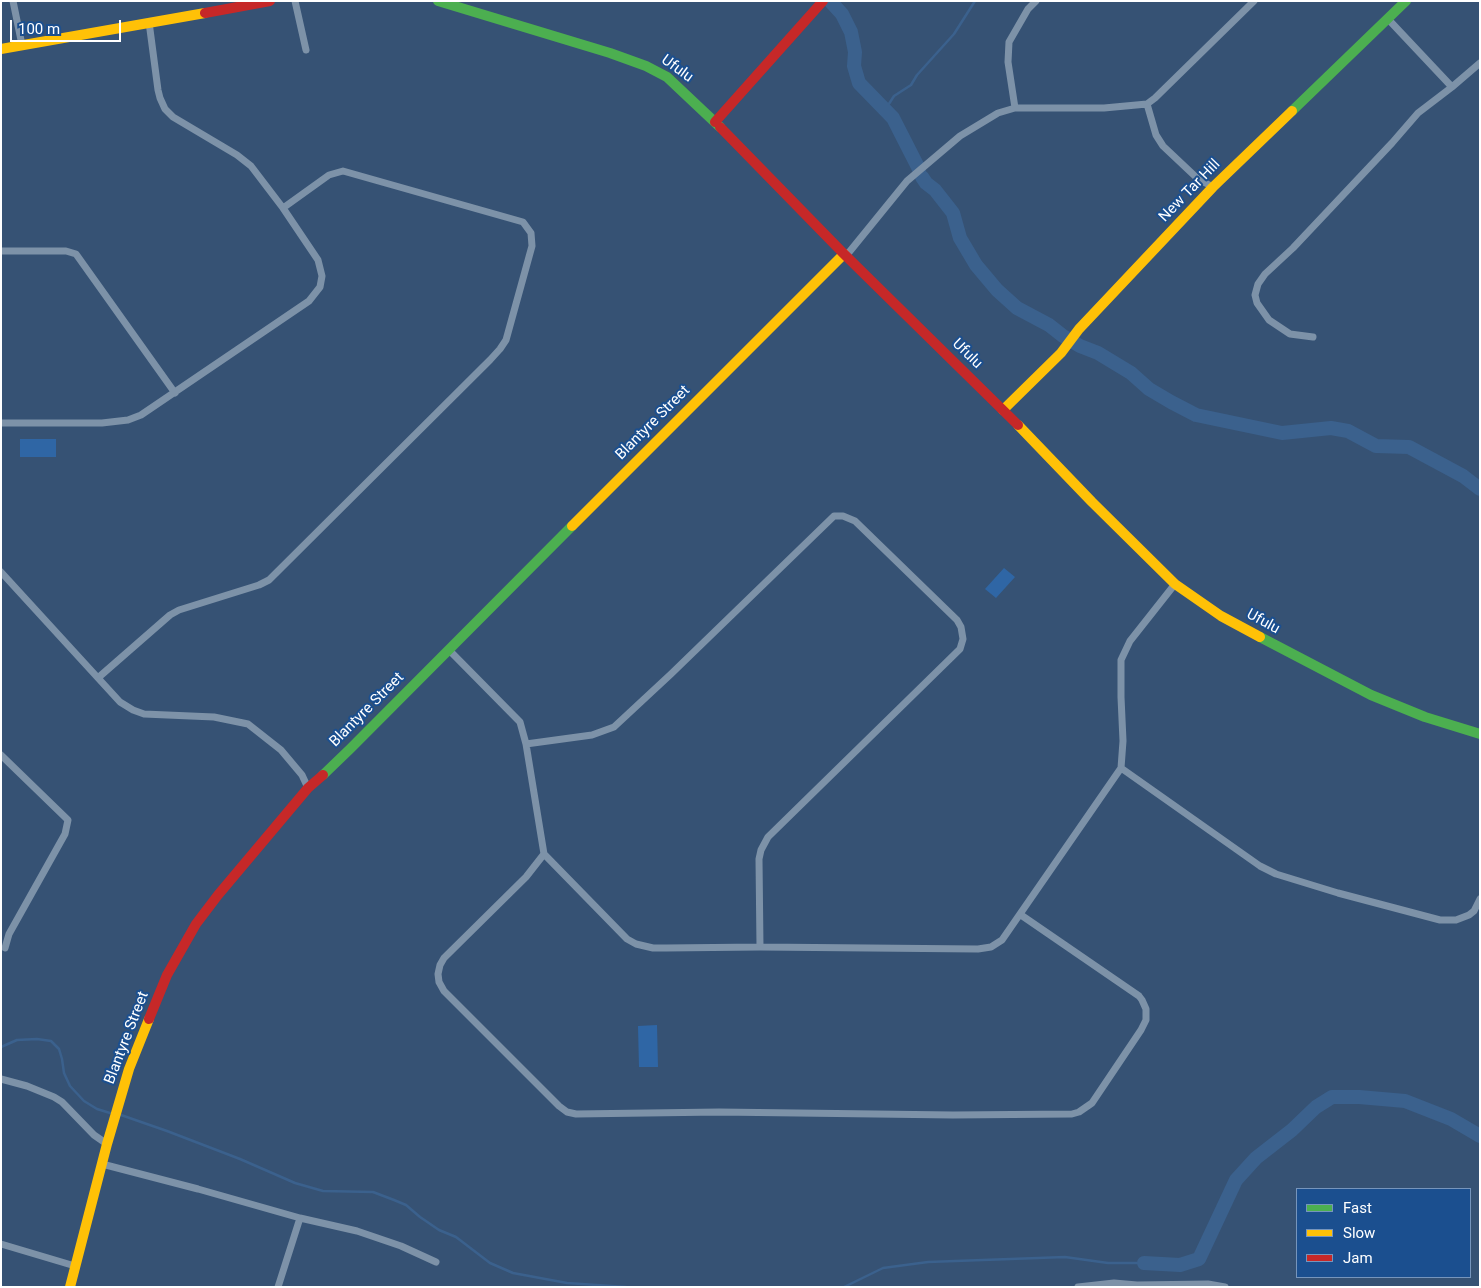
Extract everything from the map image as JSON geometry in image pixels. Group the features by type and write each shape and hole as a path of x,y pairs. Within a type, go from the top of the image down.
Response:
{"street":[{"path":"13,1 22,45"},
{"path":"1,49 270,1"},
{"path":"295,1 306,50"},
{"name":"Ufulu","path":"438,1 456,4 603,50 657,70 679,87 715,122 845,255 1003,410 1175,584 1221,616 1355,688 1425,717 1480,734"},
{"path":"715,122 823,1"},
{"path":"1015,108 1008,62 1009,42 1028,9 1036,1"},
{"path":"845,255 907,181 960,136 998,113 1015,108 1104,108 1147,104 1254,1"},
{"name":"New Tar Hill","path":"1003,410 1061,353 1079,329 1213,187 1406,1"},
{"path":"1388,19 1452,87"},
{"path":"1,423 102,423 128,420 141,415 309,300 318,292 322,282 320,265 283,208 246,161 183,123 165,109 160,98 149,22"},
{"path":"1313,337 1290,334 1269,320 1257,303 1255,295 1258,284 1265,274 1293,248 1418,113 1480,63"},
{"path":"1147,104 1156,135 1163,146 1198,179 1213,187"},
{"path":"99,677 178,610 259,585 274,576 500,350 506,340 532,246 531,233 523,222 343,171 329,175 283,208"},
{"path":"1,251 66,251 76,254 175,393"},
{"name":"Blantyre Street","path":"70,1287 107,1144 129,1069 167,975 186,939 218,894 308,788 350,749 845,255"},
{"path":"526,744 592,735 614,727 834,516 843,516 855,521 957,620 961,627 963,639 960,649 768,837 761,850 759,859 760,947"},
{"path":"1,572 120,702 144,714 214,717 248,724 281,750 302,774 308,788"},
{"path":"449,650 520,722 526,744 544,854 628,939 636,944 659,948 985,948 992,947 1002,940 1121,768 1123,741 1121,660 1130,641 1175,584"},
{"path":"1,754 68,820 65,834 5,935 5,948"},
{"path":"1121,768 1260,866 1276,874 1338,893 1440,920 1456,920 1469,915 1474,911 1480,900"},
{"path":"544,854 526,877 448,954 440,965 438,974 439,982 444,991 559,1106 567,1112 576,1114 729,1112 973,1115 1072,1114 1079,1112 1092,1102 1118,1067 1146,1020 1146,1009 1139,996 1021,914"},
{"path":"1,1079 15,1082 54,1097 62,1102 94,1135 107,1144"},
{"path":"102,1164 300,1218 357,1231 402,1246 436,1262"},
{"path":"278,1287 300,1218"},
{"path":"1,1244 75,1266"},
{"path":"1078,1287 1114,1282 1137,1284 1208,1284 1225,1287"}],"shaded area":[{"path":"20,439 56,439 56,457 20,457"},
{"path":"1004,568 1015,577 996,598 985,589"},
{"path":"657,1025 658,1067 639,1067 638,1026"}],"waterway":[{"path":"885,110 894,96 911,85 917,75 954,34 975,1"},
{"path":"831,2 842,14 851,32 855,52 854,66 859,83 893,118 919,169"},
{"path":"922,177 953,213 960,238 976,265 997,290 1017,308 1049,325 1080,346 1098,353 1131,373 1149,389 1171,402 1196,415 1282,433 1331,428 1348,431 1376,446 1409,447 1463,476 1480,489"},
{"path":"1,1047 17,1040 37,1039 51,1041 59,1049 64,1073 70,1086 84,1101 97,1109 110,1113"},
{"path":"1144,1263 1180,1265 1199,1259 1236,1180 1256,1158 1292,1130 1316,1107 1332,1097 1405,1101 1451,1119 1480,1136"},
{"path":"121,1115 240,1159 295,1183 323,1191 373,1192 394,1200 406,1205 439,1230 456,1237 490,1263 513,1273 567,1283 626,1287"},
{"path":"844,1287 883,1268 928,1262 1065,1257 1108,1263 1144,1263"}],"traffic: fast":[{"path":"438,1 610,53 646,66 667,77 720,127"},
{"path":"1292,111 1406,1"},
{"path":"323,775 572,526"},
{"path":"1260,637 1371,695 1425,717 1480,734"}],"traffic: slow":[{"path":"1,49 205,13"},
{"path":"1003,410 1061,353 1079,329 1213,187 1292,111"},
{"path":"572,526 844,254"},
{"path":"1018,425 1175,584 1221,616 1260,637"},
{"path":"70,1287 107,1144 129,1069 149,1019"}],"traffic: jam":[{"path":"205,13 270,1"},
{"path":"715,122 823,1"},
{"path":"720,127 844,254 1018,425"},
{"path":"149,1019 167,975 196,924 308,788 323,775"}]}
